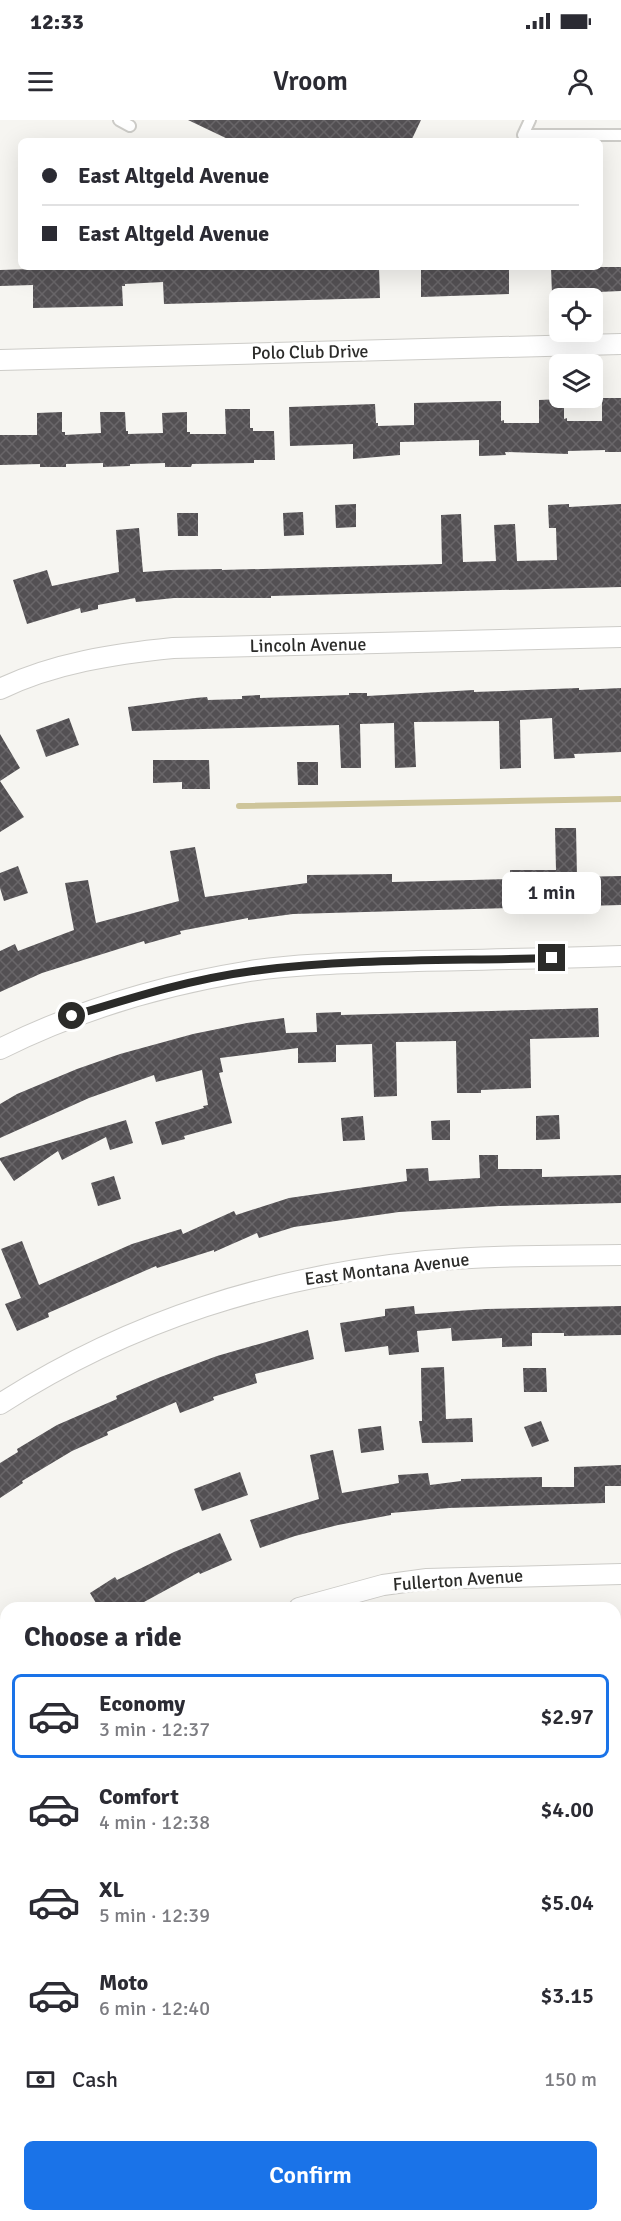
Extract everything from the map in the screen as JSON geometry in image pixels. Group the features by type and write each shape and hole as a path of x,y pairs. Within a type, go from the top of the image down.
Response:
{"street":[{"name":"Polo Club Drive","path":"0,360 621,344"},
{"name":"Lincoln Avenue","path":"0,689 77,662 112,655 173,648 621,637"},
{"path":"0,1049 72,1016 215,977 252,971 324,964 621,956"},
{"name":"East Montana Avenue","path":"0,1404 68,1364 164,1321 207,1304 288,1282 333,1273 428,1261 621,1255"},
{"name":"Fullerton Avenue","path":"321,1602 371,1588 427,1579 504,1575 621,1574"}],"lane":[{"path":"118,120 130,126"},
{"path":"530,120 523,135 621,135"}],"building":[{"path":"188,120 421,120 412,138 226,138"},
{"path":"603,267 621,267 621,291 603,292 603,288 552,288 551,270 603,270"},
{"path":"0,270 379,270 380,298 164,304 163,282 125,284 122,286 123,306 33,308 33,285 0,286"},
{"path":"421,270 509,270 509,294 421,297"},
{"path":"603,398 621,398 621,452 568,451 568,454 505,452 506,455 479,456 479,440 400,442 400,455 353,459 353,444 290,446 289,407 375,404 378,426 414,425 414,403 501,401 501,421 504,420 504,423 539,423 539,400 549,400 549,408 564,408 564,419 567,418 567,421 602,421"},
{"path":"225,409 250,409 250,428 253,428 253,431 274,431 275,460 254,460 254,463 192,464 191,467 165,467 165,463 103,467 103,463 66,464 66,467 40,467 40,464 0,465 0,435 37,435 37,413 62,412 62,432 65,432 65,435 101,433 100,412 125,412 128,434 163,433 162,413 187,412 187,432 190,434 226,434"},
{"path":"356,504 356,527 336,528 335,505"},
{"path":"569,504 569,507 621,504 621,587 271,596 271,598 174,598 136,602 135,598 98,605 98,609 81,613 80,608 27,624 13,580 47,570 52,586 119,572 116,530 139,528 143,572 442,564 441,515 461,514 463,562 496,561 494,525 515,524 517,561 557,560 556,528 549,528 548,505"},
{"path":"303,512 304,535 284,536 283,513"},
{"path":"177,513 198,513 198,536 178,536"},
{"path":"579,688 579,690 621,688 621,752 574,754 575,758 554,759 552,718 520,720 521,768 500,769 499,721 414,722 416,767 395,768 394,723 360,724 361,768 341,768 339,725 132,731 128,707 207,697 208,700 242,699 242,696 260,695 260,698 367,693 367,696 474,690 474,692"},
{"path":"69,718 79,745 46,757 36,730"},
{"path":"0,734 20,768 0,781"},
{"path":"153,760 209,760 210,789 182,789 182,782 153,783"},
{"path":"297,762 318,762 318,785 298,785"},
{"path":"0,781 24,817 0,832"},
{"path":"555,828 576,828 577,877 621,876 621,905 293,914 248,920 248,918 180,931 181,934 145,944 144,941 42,973 0,992 0,951 15,944 18,951 74,930 65,883 88,880 96,923 179,901 170,851 195,847 205,897 307,883 307,875 392,874 392,882 510,879 510,870 556,870"},
{"path":"18,866 28,893 4,901 0,888 0,873"},
{"path":"598,1008 599,1037 530,1039 531,1088 457,1093 456,1041 396,1042 397,1096 374,1097 372,1044 336,1045 336,1062 298,1063 298,1048 220,1058 223,1072 219,1073 232,1123 184,1136 185,1139 162,1145 155,1122 208,1105 202,1070 156,1082 154,1075 89,1098 0,1138 0,1104 17,1094 120,1054 193,1034 284,1018 286,1033 317,1032 316,1013 341,1012 341,1015"},
{"path":"559,1115 560,1139 536,1140 536,1116"},
{"path":"363,1116 365,1140 343,1141 341,1118"},
{"path":"126,1120 133,1143 110,1150 106,1137 62,1160 58,1151 14,1181 0,1160 0,1158"},
{"path":"450,1120 450,1140 432,1140 431,1121"},
{"path":"479,1155 498,1155 498,1169 542,1169 542,1177 621,1175 621,1203 499,1206 399,1212 294,1227 259,1238 257,1233 214,1252 214,1250 157,1268 156,1266 48,1313 49,1317 17,1331 5,1304 21,1298 1,1249 22,1241 39,1285 132,1244 181,1229 183,1234 234,1211 236,1215 289,1198 407,1181 406,1169 428,1168 429,1181 480,1178"},
{"path":"114,1176 121,1199 98,1206 91,1183"},
{"path":"414,1306 415,1314 486,1309 621,1306 621,1335 564,1336 564,1333 532,1333 532,1346 502,1347 502,1338 452,1341 451,1328 417,1331 419,1352 389,1355 388,1346 345,1352 340,1323 385,1316 385,1309"},
{"path":"308,1330 314,1359 255,1374 257,1383 213,1397 214,1400 180,1413 176,1402 107,1432 108,1435 72,1451 22,1481 23,1483 0,1498 0,1463 18,1452 17,1449 57,1425 158,1378 217,1356"},
{"path":"444,1367 446,1419 472,1418 473,1442 422,1443 419,1421 422,1421 421,1368"},
{"path":"523,1368 546,1368 547,1392 524,1392"},
{"path":"541,1421 549,1441 532,1447 524,1427"},
{"path":"381,1426 384,1450 361,1453 358,1429"},
{"path":"333,1450 342,1493 399,1483 398,1475 428,1473 430,1485 461,1481 461,1479 542,1477 542,1487 574,1487 574,1467 621,1465 621,1486 605,1486 605,1503 449,1508 391,1513 391,1515 295,1536 260,1548 250,1520 319,1499 310,1455"},
{"path":"240,1472 248,1495 202,1511 194,1489"},
{"path":"220,1533 232,1560 200,1574 199,1572 144,1602 95,1602 90,1593 115,1577 117,1580 174,1552"}],"waterway":[{"path":"239,806 621,799"}],"route":[{"path":"72,1016 165,989 252,971 324,964 552,958"}]}
